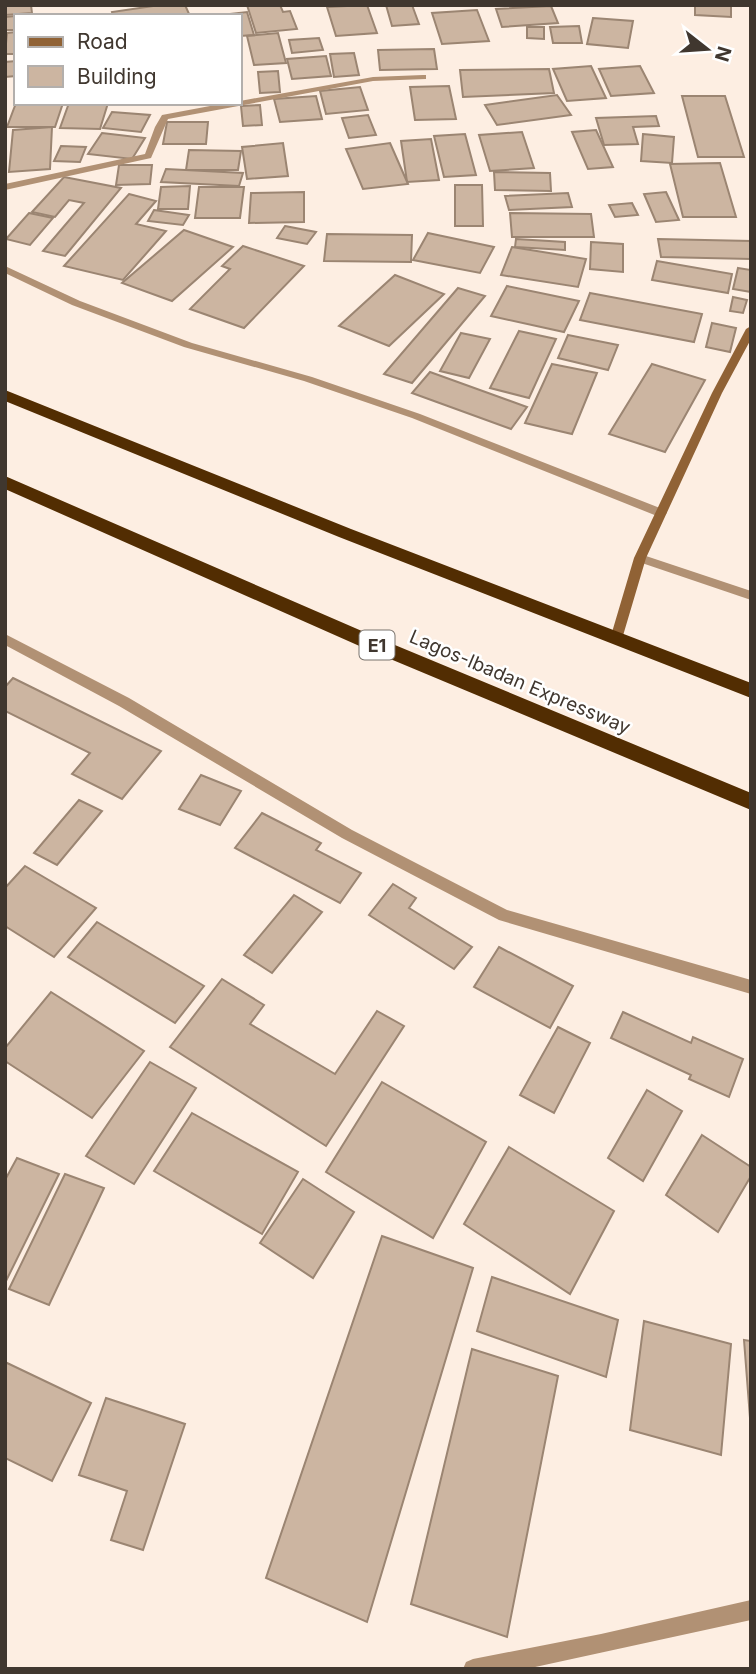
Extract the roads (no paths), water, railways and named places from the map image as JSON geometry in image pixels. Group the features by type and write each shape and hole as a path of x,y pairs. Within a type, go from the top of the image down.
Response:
{"highway":[{"path":"5,395 751,691"},
{"name":"Lagos-Ibadan Expressway","path":"5,482 371,643 751,802"}],"street":[{"path":"242,103 373,79 423,77"},
{"path":"5,187 148,156 153,148 155,128 165,117 231,105"},
{"path":"5,269 76,303 188,345 308,379 416,416 661,513"},
{"path":"617,639 640,558 751,329"},
{"path":"640,558 751,596"},
{"path":"5,639 124,702 347,834 504,915 751,987"},
{"path":"473,1669 601,1644 751,1610"}]}
